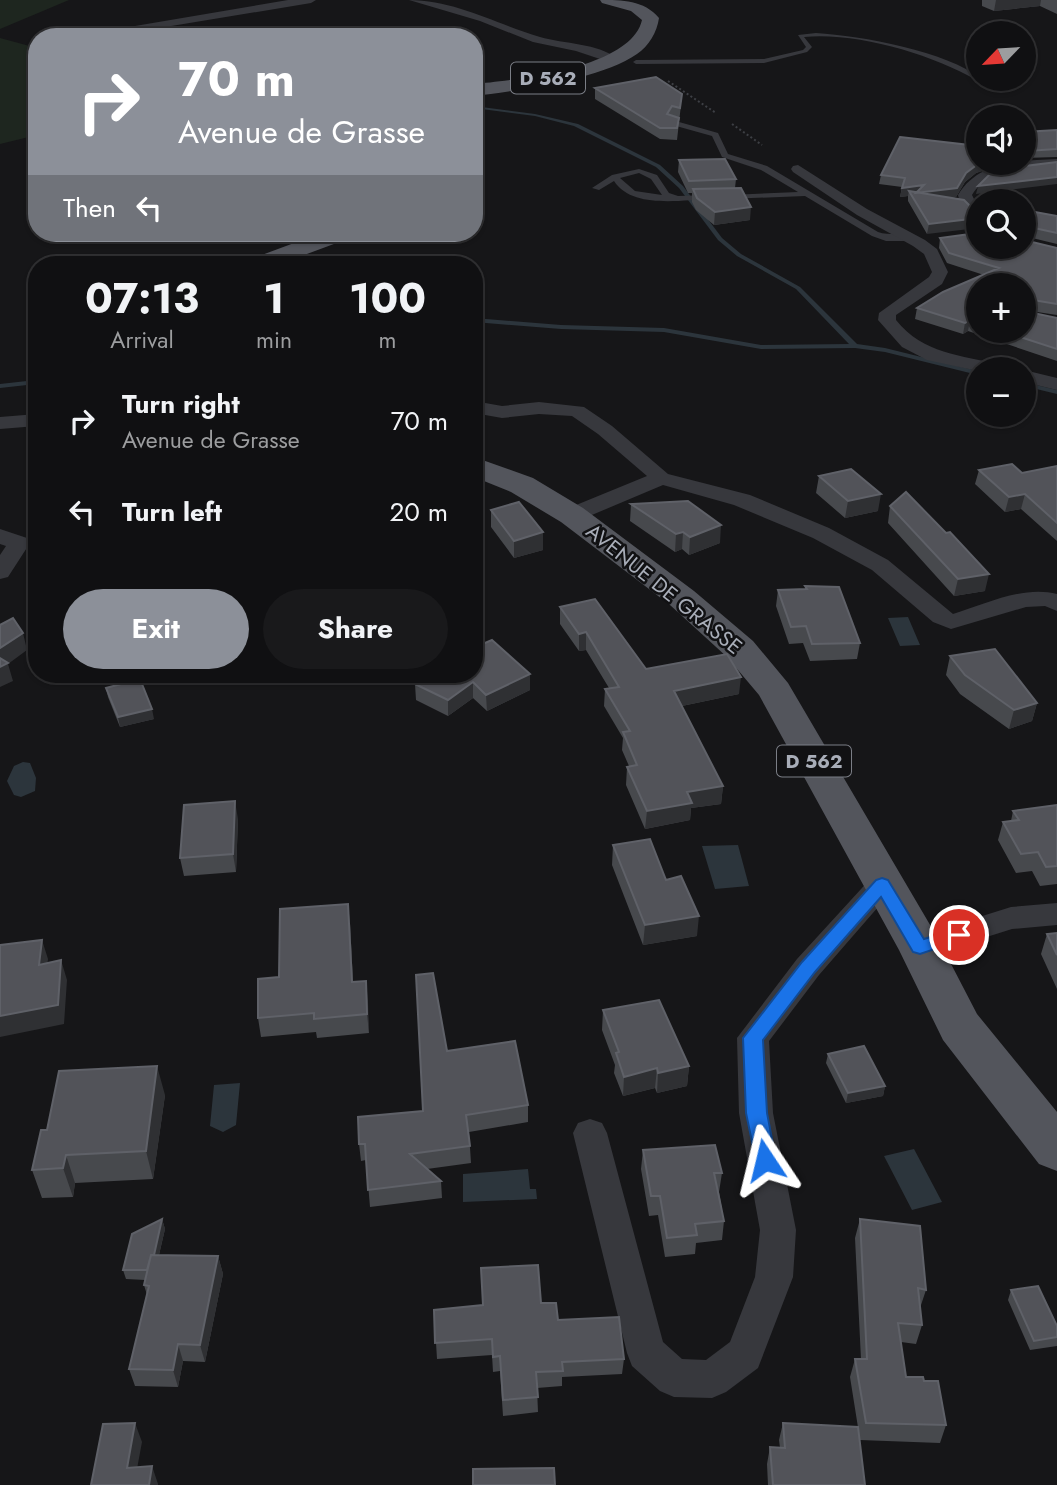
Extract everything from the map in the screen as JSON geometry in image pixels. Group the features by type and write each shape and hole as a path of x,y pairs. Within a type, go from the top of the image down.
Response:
{"main road":[{"name":"D 562","path":"483,89 524,84 612,59 632,50 650,27 651,18 638,8 608,0"},
{"path":"280,256 318,242"},
{"name":"AVENUE DE GRASSE","path":"483,470 522,485 572,514 682,598 740,649 775,691 920,947 960,1027 1057,1149"}],"street":[{"path":"140,28 311,0"},
{"path":"414,0 484,19 537,40 579,48 612,59"},
{"path":"969,189 975,180 985,174 1057,163"},
{"path":"798,169 862,212 931,252 940,272 936,280 929,288 894,307 887,320 910,346 966,363"},
{"path":"914,240 944,239"},
{"path":"1036,379 1057,384"},
{"path":"483,409 502,412 539,408 577,411 605,429 661,478 742,500 821,533 880,565 951,622 1024,600 1050,599 1057,604"},
{"path":"0,424 28,421"},
{"path":"572,514 661,478"},
{"path":"0,537 19,543 0,572"},
{"path":"590,1133 646,1353 674,1378 712,1379 744,1355 774,1277 778,1230 756,1113 753,1038 808,967 882,884"},
{"path":"920,947 1011,918 1057,914"}],"lane":[{"path":"636,62 764,61 805,51 809,47 800,36 820,33 929,56 966,71"},
{"path":"672,122 715,135 726,155 764,168 875,234 886,238 914,240"},
{"path":"596,188 615,177 634,172 650,174 656,178 662,192 678,198"},
{"path":"615,177 621,186 636,194 678,198 804,194"}],"shaded area":[{"path":"0,0 69,0 0,29"},
{"path":"0,38 28,46 28,137 0,144"},
{"path":"908,617 920,645 900,646 888,618"},
{"path":"23,762 30,763 36,778 35,791 21,797 14,795 7,781 14,766"},
{"path":"738,845 749,886 715,889 702,846"},
{"path":"240,1083 236,1125 223,1132 210,1126 214,1085"},
{"path":"914,1149 942,1202 912,1210 884,1156"},
{"path":"528,1169 530,1189 536,1189 537,1199 463,1202 463,1174"}],"building":[{"path":"656,77 682,94 680,108 672,106 667,114 679,118 677,128 660,128 595,88"},
{"path":"1057,130 1057,149 1036,150 1036,131"},
{"path":"900,137 966,145 966,173 957,188 916,193 924,185 902,188 905,178 881,175"},
{"path":"725,159 736,179 689,181 679,160"},
{"path":"1057,162 1057,177 978,186 989,175 1036,175 1036,165"},
{"path":"741,188 751,207 715,212 697,198 693,189"},
{"path":"909,191 966,202 966,219 929,224"},
{"path":"1036,212 1057,216 1057,233 1036,228"},
{"path":"966,235 966,258 949,253 940,238"},
{"path":"1036,243 1057,248 1057,304 1036,300 1036,273 987,273 999,268 969,259 1036,259"},
{"path":"966,282 966,322 917,308"},
{"path":"1036,314 1057,318 1057,349 1036,342"},
{"path":"1012,464 1022,473 1057,466 1057,523 1025,494 1009,497 979,470"},
{"path":"851,469 881,494 848,501 819,476"},
{"path":"906,492 946,533 950,532 989,574 958,579 890,506"},
{"path":"688,501 721,525 690,537 683,532 676,534 631,504"},
{"path":"519,502 543,532 514,541 491,510"},
{"path":"805,586 839,587 860,643 812,644 806,626 791,627 778,590 807,589"},
{"path":"595,599 646,669 727,654 741,677 674,691 723,786 687,792 692,803 647,811 627,767 637,765 623,732 630,731 605,689 619,687 586,632 579,634 560,607"},
{"path":"13,618 23,633 0,648 0,625"},
{"path":"492,640 530,674 486,695 474,683 483,683 483,644"},
{"path":"995,649 1037,703 1014,710 965,675 950,656"},
{"path":"0,658 8,663 0,667"},
{"path":"125,683 142,683 152,709 118,717 106,688"},
{"path":"416,683 472,683 448,700"},
{"path":"235,801 233,854 180,858 184,805"},
{"path":"1057,805 1057,866 1046,867 1038,852 1021,854 1003,822 1019,820 1013,811"},
{"path":"650,839 666,880 681,876 699,916 645,925 613,845"},
{"path":"348,904 352,982 366,981 367,1014 314,1019 314,1013 258,1018 258,979 279,977 280,909"},
{"path":"1057,933 1057,955 1047,934"},
{"path":"42,940 39,965 61,960 58,1005 0,1016 0,945"},
{"path":"433,973 447,1051 515,1041 528,1105 466,1115 470,1146 410,1154 441,1181 368,1190 365,1144 359,1144 358,1117 423,1111 416,975"},
{"path":"659,1000 689,1066 658,1073 657,1068 624,1077 616,1053 619,1052 603,1010"},
{"path":"864,1046 885,1086 848,1093 828,1054"},
{"path":"157,1066 146,1151 66,1155 63,1168 32,1170 41,1130 47,1130 59,1071"},
{"path":"715,1145 722,1173 714,1173 724,1221 695,1224 697,1235 667,1238 660,1196 651,1196 643,1150"},
{"path":"162,1219 154,1255 151,1255 147,1270 123,1270 132,1234"},
{"path":"860,1219 920,1226 926,1290 918,1288 922,1325 898,1323 906,1377 923,1377 924,1381 938,1381 946,1425 866,1423 855,1359 867,1359"},
{"path":"151,1255 218,1256 200,1345 178,1344 173,1370 129,1369 149,1286 144,1285"},
{"path":"538,1265 541,1303 556,1303 558,1320 619,1317 624,1359 562,1362 563,1371 536,1372 538,1397 503,1400 500,1356 493,1357 492,1339 435,1343 434,1310 483,1305 481,1268"},
{"path":"1038,1286 1057,1326 1057,1337 1034,1341 1011,1290"},
{"path":"135,1423 127,1468 152,1466 149,1485 91,1485 103,1424"},
{"path":"783,1423 858,1427 865,1485 773,1485 770,1447 785,1448"},
{"path":"554,1468 555,1485 473,1485 473,1469"}],"waterway":[{"path":"483,108 535,115 576,125 658,166 681,187 720,239 739,255 798,288 855,346"},
{"path":"483,321 561,327 664,330 761,347 855,346"},
{"path":"855,346 885,350 966,370"},
{"path":"0,386 28,383"},
{"path":"1036,387 1057,392"}],"route":[{"path":"765,1160 756,1113 753,1038 808,967 882,884 920,947 959,935"}]}
